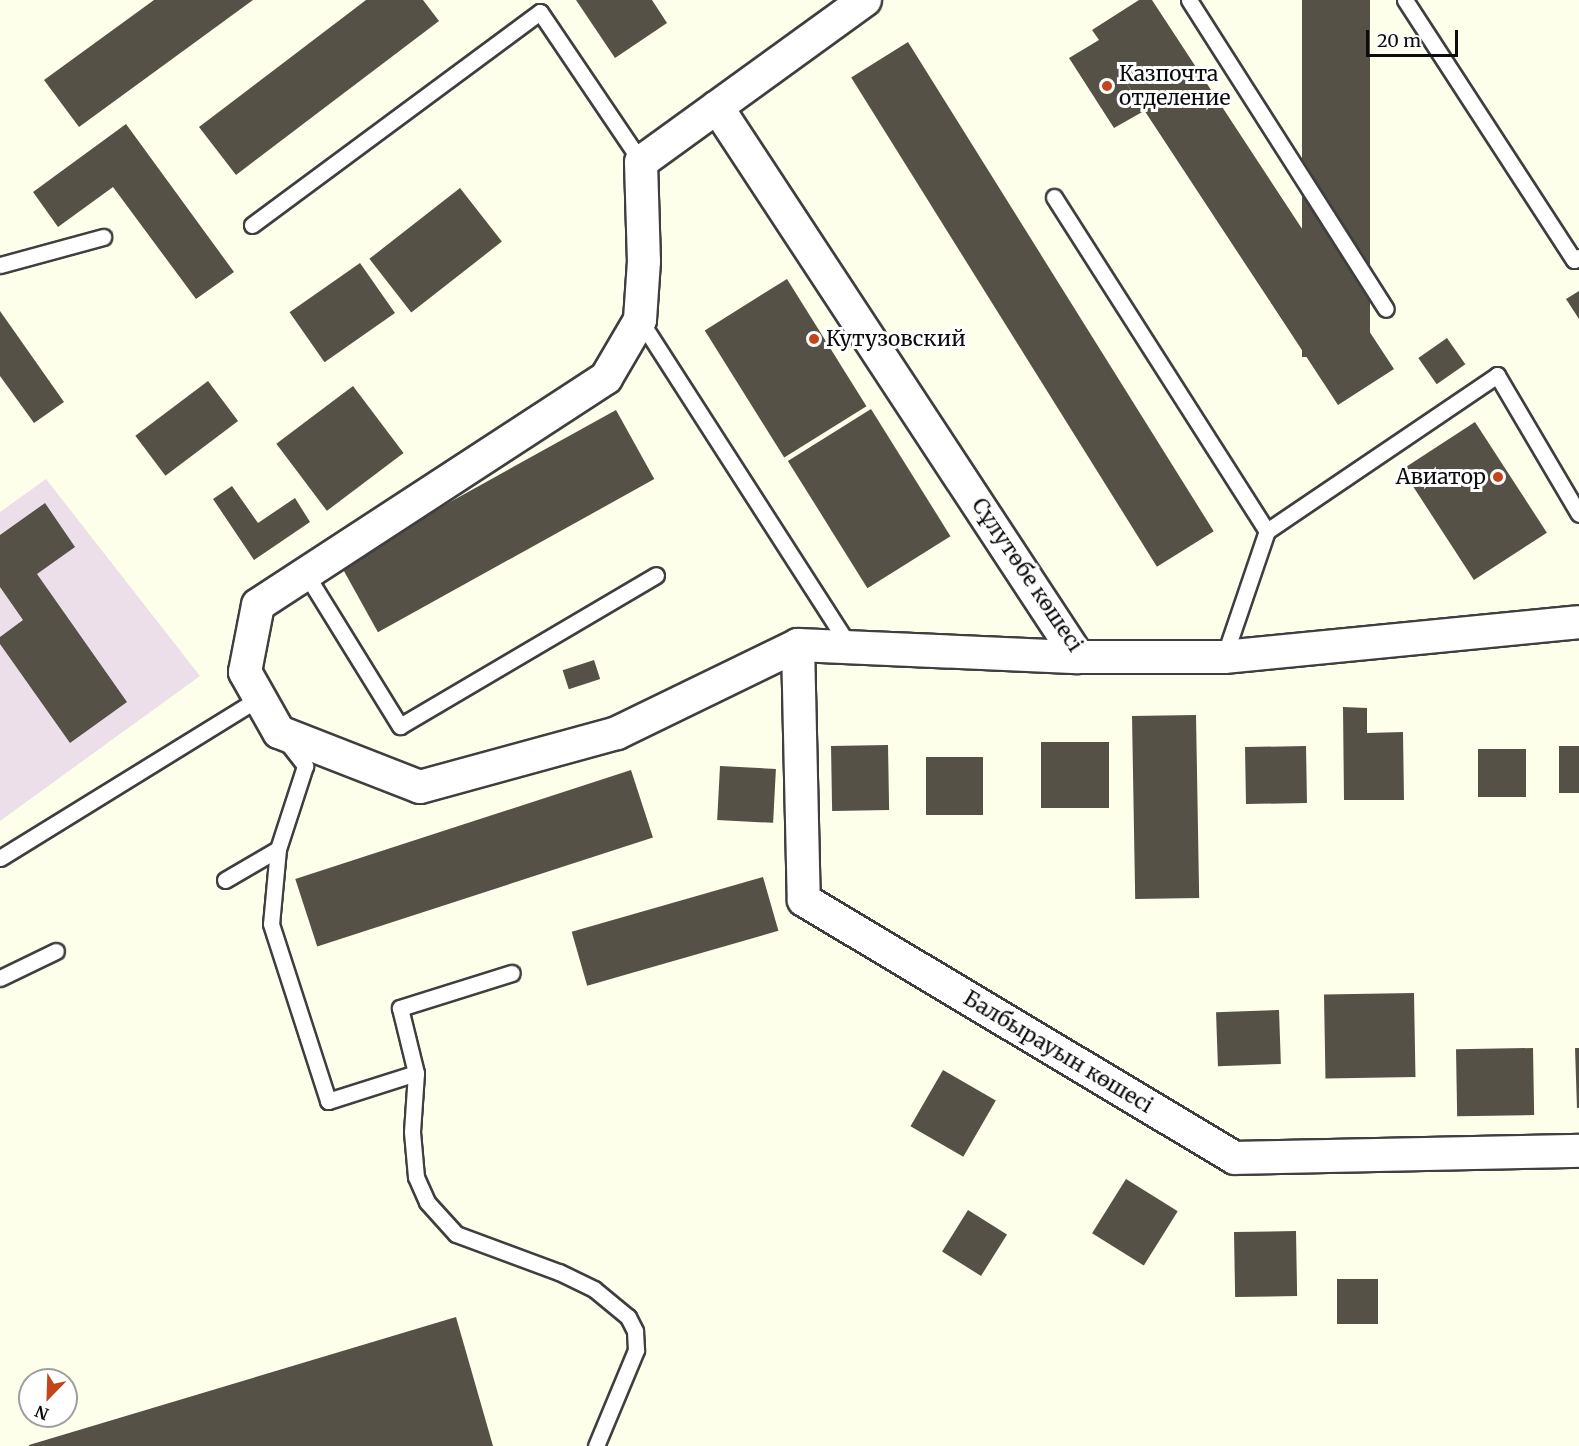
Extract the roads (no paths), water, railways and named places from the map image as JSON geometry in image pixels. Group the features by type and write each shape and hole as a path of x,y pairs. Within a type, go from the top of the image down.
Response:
{"street":[{"path":"865,0 641,162 644,261 640,320 606,378 258,605 245,672 279,732 420,787 617,734 798,645 1078,657"},
{"name":"Сұлутөбе көшесі","path":"717,107 1078,657 1224,657 1579,622"},
{"name":"Балбырауын көшесі","path":"798,645 804,900 1234,1158 1579,1151"}],"lane":[{"path":"1189,0 1386,309"},
{"path":"1405,0 1574,260 1579,257"},
{"path":"252,225 536,6 641,162"},
{"path":"1054,197 1267,531"},
{"path":"0,265 103,237"},
{"path":"640,320 850,647"},
{"path":"1224,657 1267,531 1497,375 1579,514"},
{"path":"306,574 400,726 656,575"},
{"path":"0,858 259,698"},
{"path":"279,732 305,766 278,849 272,924 328,1101 416,1073"},
{"path":"225,879 278,849"},
{"path":"0,978 56,951"},
{"path":"512,973 400,1008 416,1073 412,1132 416,1177 427,1202 456,1234 585,1285 628,1317 635,1331 636,1350 596,1446"}],"place":[{"name":"Казпочта отделение","path":"1107,86"},
{"name":"Кутузовский","path":"814,339"},
{"name":"Авиатор","path":"1498,477"}]}
